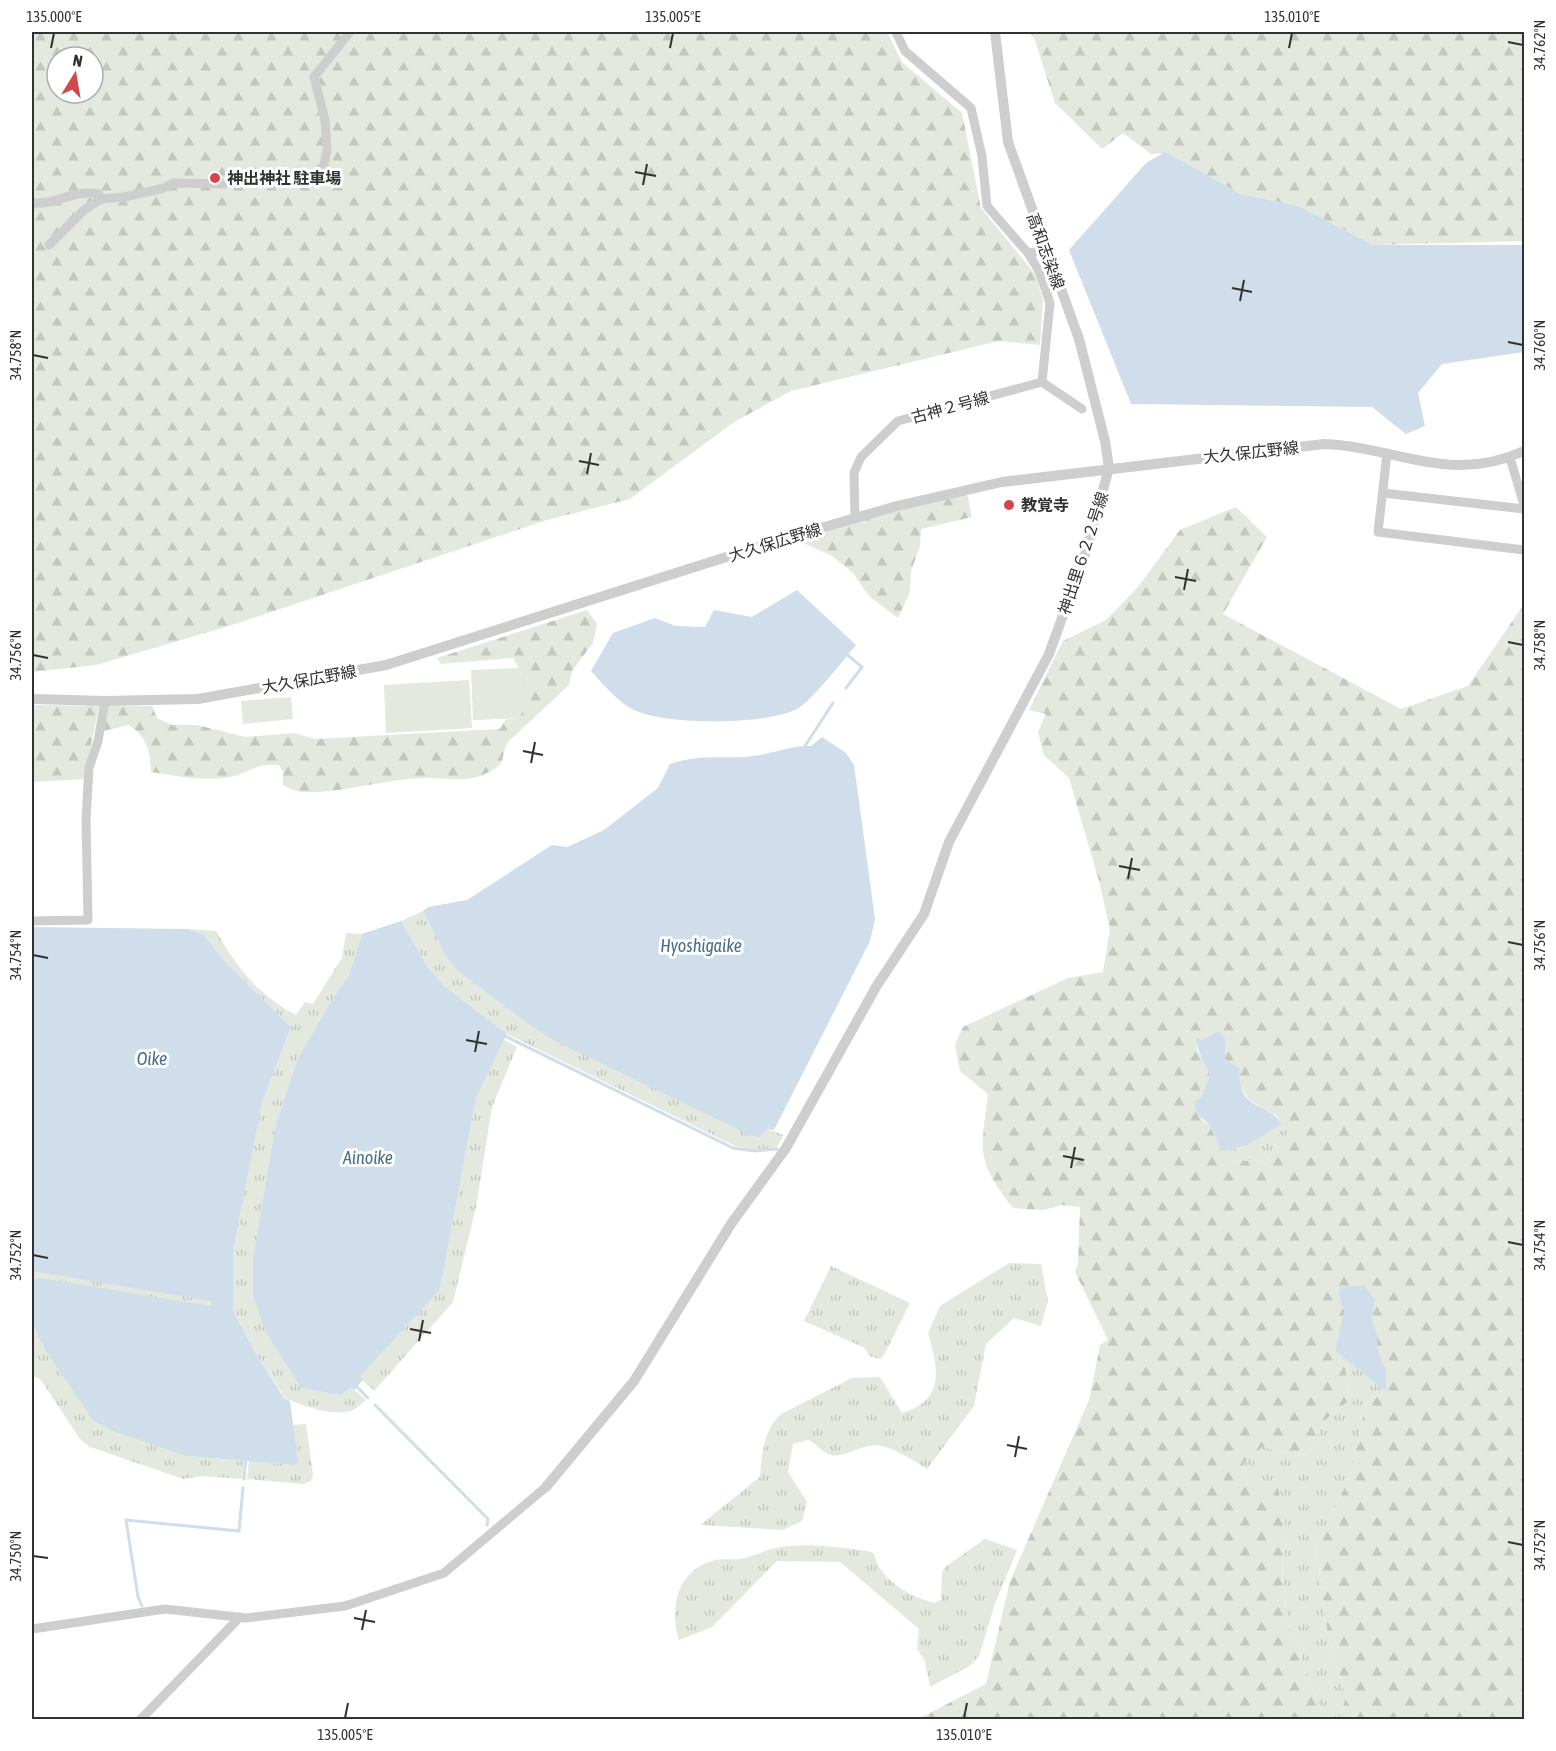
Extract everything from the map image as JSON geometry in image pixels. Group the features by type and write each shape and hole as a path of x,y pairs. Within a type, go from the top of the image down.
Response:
{"street":[{"path":"49,245 84,210 101,199 124,197 164,188 173,183 225,183 268,171 301,180 309,179 324,165 327,150 325,120 314,77 350,32"},
{"path":"896,32 905,51 971,108 982,156 987,206 1028,253 1039,272 1050,303 1042,382 1082,409"},
{"name":"高和志染線","path":"995,32 1008,142 1045,251 1079,339 1105,441 1109,468"},
{"path":"32,203 43,204 83,191 99,194 101,199"},
{"path":"1028,253 1045,251"},
{"name":"古神２号線","path":"855,518 854,473 861,457 898,421 1042,382"},
{"name":"大久保広野線","path":"32,699 105,701 198,699 386,665 855,518 1002,482 1324,444 1352,445 1431,464 1473,467 1510,458 1524,451"},
{"path":"1387,454 1378,532 1524,550"},
{"path":"1383,493 1524,507 1510,458"},
{"name":"神出里６２２号線","path":"546,1487 634,1381 731,1224 786,1148 876,987 924,914 949,842 1049,654 1087,549 1109,468"},
{"path":"32,921 88,920 86,819 89,768 98,741 105,701"},
{"path":"32,1629 165,1609 240,1617 345,1606 444,1573 546,1487"},
{"path":"140,1719 240,1617"}],"green space":[{"path":"32,32 887,32 902,62 962,113 981,208 1035,274 1043,300 1040,345 999,341 791,391 734,422 630,499 547,520 229,626 96,665 32,672"},
{"path":"1028,32 1524,32 1524,241 1373,245 1299,206 1241,194 1165,153 1151,154 1123,133 1102,149 1055,103 1034,37"},
{"path":"967,494 972,517 921,529 920,546 911,571 910,592 898,618 869,596 853,573 832,556 797,540 875,516"},
{"path":"1236,507 1267,537 1223,614 1401,709 1468,686 1524,604 1524,1719 1339,1719 1346,1697 1328,1636 1316,1548 1351,1474 1366,1403 1385,1390 1387,1391 1386,1370 1377,1352 1377,1333 1372,1320 1375,1300 1338,1291 1345,1312 1335,1351 1343,1357 1351,1399 1325,1420 1307,1456 1263,1447 1244,1462 1242,1478 1278,1488 1288,1535 1282,1567 1287,1619 1324,1719 916,1720 986,1684 1010,1581 1089,1400 1100,1345 1108,1340 1075,1272 1078,1263 1080,1207 1062,1205 1044,1210 1013,1208 992,1178 984,1155 988,1094 960,1071 955,1045 963,1027 1068,978 1103,972 1110,929 1099,881 1069,778 1044,755 1038,732 1046,714 1029,710 1063,641 1106,620 1138,587 1180,530","holes":["1197,1038 1202,1040 1225,1039 1225,1059 1239,1068 1239,1084 1249,1100 1277,1116 1288,1134 1276,1143 1267,1164 1250,1160 1229,1163 1210,1126 1202,1120 1195,1101 1201,1097 1210,1075 1204,1059 1197,1050"]},
{"path":"587,610 597,624 593,643 572,671 569,685 509,741 498,767 476,777 397,780 321,792 302,792 283,785 283,772 279,765 263,765 237,775 210,779 151,772 146,745 134,729 128,725 104,731 108,706 152,706 157,718 172,725 197,725 245,737 294,733 315,739 500,729 506,719 519,718 522,674 513,658 441,664 437,658"},
{"path":"519,668 524,693 522,713 519,718 473,720 471,670"},
{"path":"469,680 472,728 386,733 384,685"},
{"path":"291,697 293,719 243,724 241,701"},
{"path":"32,705 99,706 84,779 32,782"},
{"path":"423,911 444,953 767,1129 784,1135 776,1148 756,1150 735,1146 507,1034 444,986 427,966 401,921"},
{"path":"187,929 216,931 232,957 250,979 270,999 296,1015 305,1002 313,1004 342,958 346,933 362,934 349,975 297,1060 276,1124 265,1331 303,1388 351,1387 366,1400 352,1410 326,1411 285,1398 255,1352 233,1310 233,1252 262,1103 291,1027 228,965 204,935"},
{"path":"504,1040 517,1047 492,1107 476,1207 453,1302 374,1391 359,1377 440,1290 476,1098"},
{"path":"1282,1124 1289,1134 1276,1143 1267,1164 1250,1160 1229,1163 1221,1150 1248,1145"},
{"path":"1009,1263 1041,1264 1048,1301 1041,1326 1014,1318 986,1344 974,1406 927,1469 903,1454 883,1446 871,1445 835,1456 828,1454 808,1440 793,1444 788,1472 807,1502 802,1521 783,1530 700,1525 760,1477 767,1435 781,1414 852,1378 880,1377 902,1413 926,1400 932,1391 936,1370 928,1333 940,1306"},
{"path":"831,1266 910,1303 880,1359 869,1356 865,1348 804,1321"},
{"path":"32,1271 211,1300 210,1307 49,1279 32,1279"},
{"path":"32,1324 45,1350 186,1456 244,1461 242,1479 202,1476 183,1479 90,1447 80,1439 41,1380 32,1375"},
{"path":"1343,1357 1385,1390 1366,1403 1351,1474 1316,1548 1328,1636 1346,1697 1339,1719 1324,1719 1287,1619 1282,1567 1288,1535 1242,1478 1244,1462 1263,1447 1307,1456 1325,1420 1351,1399"},
{"path":"306,1424 313,1475 311,1481 303,1484 247,1479 249,1461 294,1465 297,1462 293,1425"},
{"path":"985,1539 1017,1550 995,1604 979,1656 970,1666 930,1687 925,1661 917,1649 919,1629 840,1562 777,1561 712,1627 679,1640 675,1616 679,1593 691,1573 712,1561 740,1559 775,1548 799,1545 867,1551 874,1553 882,1571 897,1586 906,1592 935,1603 941,1600 942,1573 945,1567"}],"water":[{"path":"1165,152 1241,194 1299,206 1373,245 1524,245 1524,352 1442,364 1418,393 1425,426 1406,434 1372,407 1131,404 1069,250 1146,163"},
{"path":"797,590 856,645 819,689 797,709 763,718 742,720 696,721 654,716 626,705 613,695 591,671 613,633 655,618 676,626 705,627 714,610 752,617"},
{"name":"Hyoshigaike","path":"822,737 846,753 854,765 875,919 870,941 774,1130 767,1129 760,1137 750,1135 557,1042 534,1028 458,971 444,953 423,911 428,907 467,900 552,845 567,847 604,830 658,788 670,764 695,758 748,757 766,754 811,746"},
{"name":"Ainoike","path":"401,921 427,966 444,986 507,1034 476,1098 440,1290 360,1376 363,1380 354,1390 351,1387 341,1395 302,1388 298,1383 265,1331 253,1295 253,1259 276,1124 297,1060 349,975 362,934"},
{"name":"Oike","path":"32,927 187,929 204,935 228,965 291,1027 262,1103 233,1252 233,1310 255,1352 284,1398 290,1401 298,1462 294,1465 186,1456 113,1431 93,1420 45,1350 32,1324 32,1279 49,1279 210,1306 211,1301 32,1271"},
{"path":"1219,1031 1225,1039 1225,1059 1239,1068 1243,1093 1254,1104 1275,1116 1282,1124 1248,1145 1224,1151 1221,1150 1212,1128 1197,1112 1195,1105 1210,1075 1196,1037 1202,1040"},
{"path":"1364,1285 1375,1300 1372,1320 1377,1333 1378,1352 1386,1370 1387,1392 1335,1351 1344,1312 1338,1291 1343,1287"}],"waterway":[{"path":"845,653 862,667 846,688"},
{"path":"803,749 833,703"},
{"path":"503,1035 733,1148 755,1151 777,1149"},
{"path":"354,1384 368,1398"},
{"path":"375,1405 488,1519 487,1525"},
{"path":"244,1479 246,1457"},
{"path":"142,1606 138,1597 126,1520 239,1531 243,1488"}],"place":[{"name":"神出神社 駐車場","path":"215,178"},
{"name":"教覚寺","path":"1009,505"}]}
